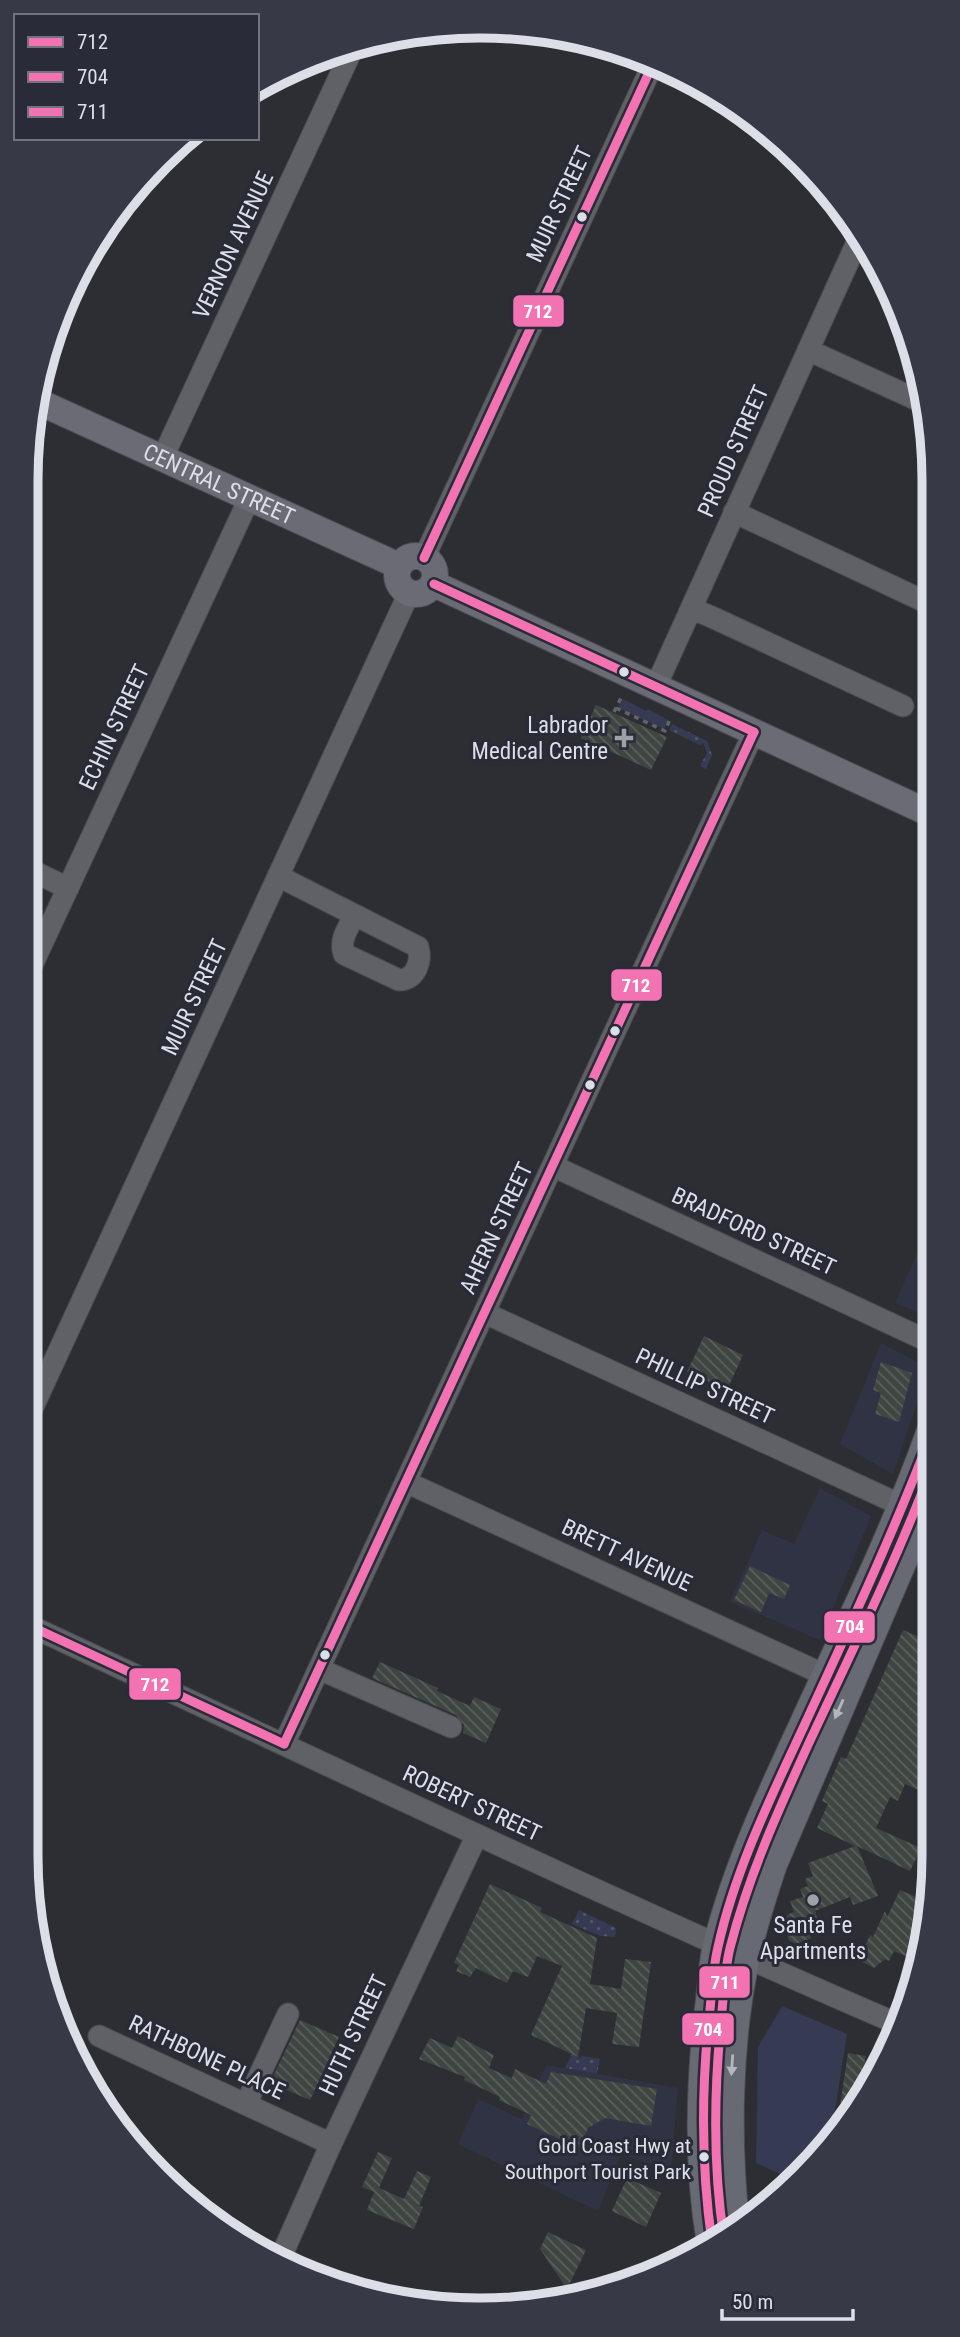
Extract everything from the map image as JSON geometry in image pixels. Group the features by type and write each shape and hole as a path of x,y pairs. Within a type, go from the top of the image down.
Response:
{"highway":[{"path":"711,2233 706,2200 702,2100 705,2044 718,1945 762,1816 903,1506 922,1457"},
{"path":"734,2218 730,2086 745,1958 772,1864 922,1514"}],"main road":[{"name":"CENTRAL STREET","path":"45,405 399,566"},
{"path":"411,557 424,558 433,565 434,584 421,594 409,593 400,586 399,566 411,557"},
{"path":"434,584 922,810"}],"street":[{"name":"VERNON AVENUE","path":"162,459 349,59"},
{"name":"MUIR STREET","path":"424,558 649,72"},
{"name":"PROUD STREET","path":"656,686 855,247"},
{"path":"808,350 914,398"},
{"name":"ECHIN STREET","path":"38,952 249,499"},
{"path":"734,512 922,600"},
{"name":"MUIR STREET","path":"38,1396 409,593"},
{"path":"689,613 700,612 708,615 903,706"},
{"name":"AHERN STREET","path":"284,1744 754,732"},
{"path":"38,874 68,888"},
{"path":"278,877 355,915"},
{"name":"BRADFORD STREET","path":"554,1166 922,1338"},
{"name":"PHILLIP STREET","path":"485,1314 903,1506"},
{"name":"BRETT AVENUE","path":"406,1482 827,1675"},
{"name":"ROBERT STREET","path":"38,1630 745,1958 890,2021"},
{"path":"319,1669 451,1727"},
{"name":"HUTH STREET","path":"283,2252 331,2144 477,1835"},
{"path":"246,2104 288,2014"},
{"name":"RATHBONE PLACE","path":"99,2036 331,2144"}],"path":[{"path":"622,696 615,710 665,731 670,719"}],"shaded area":[{"path":"623,699 668,720 664,729 618,708"},
{"path":"672,724 707,741 712,755 706,769 700,766 707,753 704,743 700,745 669,730"},
{"path":"919,1249 922,1250 922,1314 895,1303"},
{"path":"881,1343 922,1364 922,1389 893,1474 840,1444"},
{"path":"820,1488 871,1516 820,1640 730,1602 762,1530 794,1544"},
{"path":"579,1910 616,1928 615,1937 600,1936 572,1924"},
{"path":"782,2006 847,2034 833,2121 785,2176 756,2163 758,2047"},
{"path":"572,2054 581,2058 600,2059 597,2074 565,2068"},
{"path":"546,2065 678,2088 671,2171 621,2154 598,2211 458,2144 478,2099 522,2119"}],"building":[{"name":"Labrador Medical Centre","path":"596,705 667,737 651,770 581,738"},
{"path":"704,1336 743,1355 727,1390 687,1372"},
{"path":"881,1362 912,1373 899,1422 875,1414 881,1393 873,1390"},
{"path":"750,1566 790,1585 784,1599 769,1593 761,1612 734,1600"},
{"path":"903,1630 922,1638 922,1792 905,1784 898,1801 890,1797 876,1828 921,1848 910,1871 857,1846 878,1896 853,1905 850,1897 815,1911 821,1928 809,1933 811,1938 796,1944 789,1940 784,1927 787,1915 794,1912 790,1901 803,1897 800,1889 808,1886 805,1879 813,1876 808,1863 855,1846 817,1828 828,1804 822,1801 841,1757 846,1759"},
{"path":"380,1662 438,1688 437,1691 470,1706 474,1697 501,1709 486,1743 463,1733 464,1725 456,1715 372,1678"},
{"path":"490,1884 542,1908 540,1912 597,1938 590,1984 621,1989 625,1959 651,1962 639,2047 612,2044 617,2013 586,2008 578,2057 531,2035 562,1966 537,1956 528,1977 513,1971 507,1983 476,1968 470,1977 456,1971 459,1965 454,1963"},
{"path":"900,1890 920,1899 909,1958 894,1951 889,1961 885,1959 874,1968 858,1960 885,1911 887,1917"},
{"path":"300,2020 339,2037 310,2100 270,2083"},
{"path":"458,2036 494,2055 489,2068 512,2078 515,2069 546,2084 551,2072 657,2089 651,2126 605,2118 588,2128 579,2148 527,2124 531,2115 464,2080 465,2077 419,2059 430,2038 452,2048"},
{"path":"848,2053 866,2056 864,2066 868,2067 839,2114"},
{"path":"378,2152 392,2158 379,2188 404,2199 417,2171 431,2177 419,2206 423,2207 414,2229 367,2210 374,2192 362,2187"},
{"path":"627,2178 661,2193 646,2227 612,2211"},
{"path":"548,2232 586,2250 567,2289 540,2249"}],"transit line":[{"name":"712","path":"424,558 649,72"},
{"name":"712","path":"434,584 754,732"},
{"name":"712","path":"284,1744 754,732"},
{"name":"704","path":"711,2233 704,2156 704,2097 714,1971 725,1918 755,1834 871,1579 922,1456"},
{"name":"711","path":"722,2226 716,2153 716,2096 724,1987 737,1922 775,1820 889,1571 922,1492"},
{"name":"712","path":"38,1630 284,1744"}],"place":[{"name":"Labrador Medical Centre","path":"624,738"},
{"name":"Santa Fe Apartments","path":"813,1900"},
{"name":"Gold Coast Hwy at Southport Tourist Park","path":"704,2157"}]}
